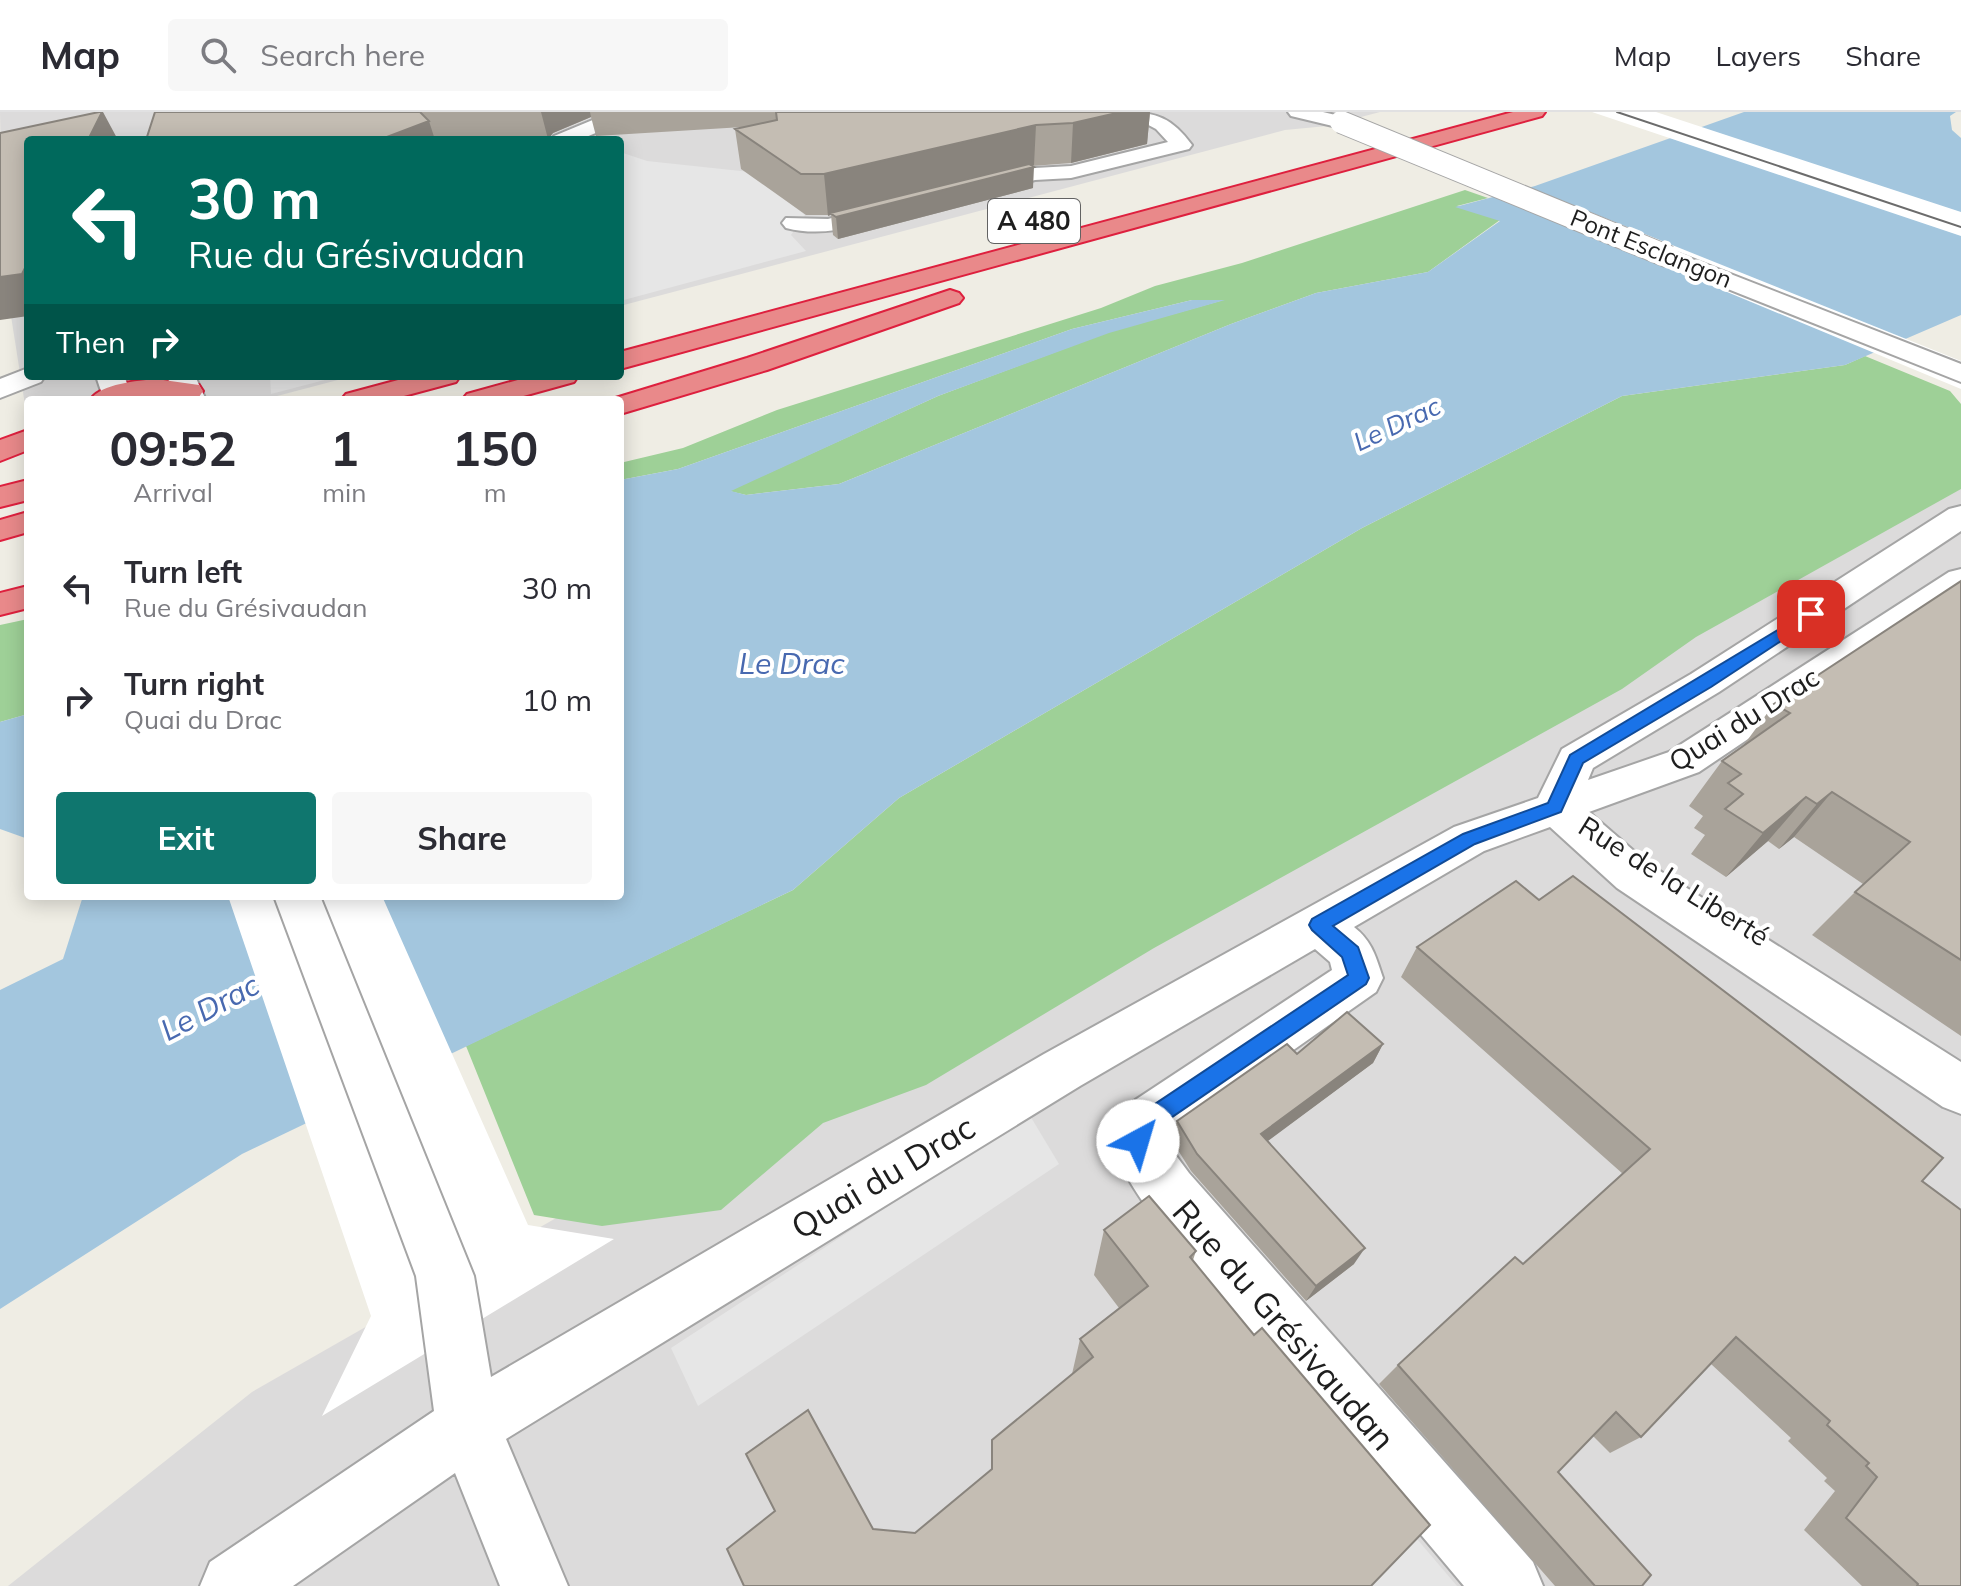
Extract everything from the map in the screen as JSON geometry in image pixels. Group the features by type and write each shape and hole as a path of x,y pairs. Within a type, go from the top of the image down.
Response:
{"highway":[{"name":"A 480","path":"624,360 1535,112"},
{"path":"1328,144 1403,124"},
{"path":"624,404 757,364 976,290 1289,191 1358,162"},
{"path":"371,396 431,380"},
{"path":"492,396 550,380"},
{"path":"113,393 164,386 187,389"},
{"path":"0,452 24,441"},
{"path":"0,497 24,491"},
{"path":"0,530 24,523"},
{"path":"0,604 24,598"}],"street":[{"path":"571,136 629,112"},
{"path":"961,193 1035,174 1071,172 1182,145 1163,125 1134,112"},
{"path":"1298,112 1341,122"},
{"path":"1315,112 1341,122"},
{"name":"Pont Esclangon","path":"1341,122 1961,374"},
{"path":"794,223 828,226 917,204"},
{"path":"0,389 24,379"},
{"name":"Quai du Drac","path":"1555,807 1576,759 1705,683 1961,516"},
{"name":"Quai du Drac","path":"234,1586 468,1426 1062,1070 1469,839 1684,762 1961,580"},
{"name":"Rue de la Liberté","path":"1555,807 1650,859 1850,994 1961,1078"},
{"name":"Rue de la Liberté","path":"1555,807 1633,876 1961,1090"},
{"path":"299,900 445,1276 468,1426 534,1586"},
{"name":"Rue du Grésivaudan","path":"1319,925 1351,952 1359,978 1142,1125 1138,1141 1146,1159 1169,1192 1509,1586"}],"shaded area":[{"path":"0,112 1380,112 1327,126 1285,130 624,305 624,136 24,136 24,380 338,380 277,396 24,396 24,399 3,265"},
{"path":"624,153 647,161 750,172 805,215 791,235 806,251 624,300"},
{"path":"270,380 325,380 271,394"},
{"path":"1961,407 1961,1586 8,1586 252,1392 1885,458"},
{"path":"1029,1114 1059,1164 698,1406 671,1348"},
{"path":"1411,1532 1457,1586 1351,1586"}],"green space":[{"path":"1465,190 1488,198 1457,206 1500,220 1428,272 1316,293 1231,324 839,484 746,495 729,491 938,396 1109,332 1220,301 1192,300 1072,329 678,469 624,479 624,462 683,448 777,410 1101,308 1155,286 1242,263"},
{"path":"1865,356 1950,391 1961,404 1961,489 1696,637 1622,689 1154,948 926,1085 823,1123 721,1210 602,1226 534,1215 466,1046 793,890 899,798 1362,528 1622,396 1845,365"},
{"path":"24,620 24,715 0,722 0,625"}],"water":[{"name":"Le Drac","path":"1744,112 1956,112 1950,116 1952,130 1961,138 1961,315 1845,365 1622,396 1362,528 899,798 793,890 242,1154 0,1309 0,990 63,959 82,900 624,900 624,479 678,469 1072,329 1192,300 1225,300 1109,333 938,396 731,491 746,495 839,484 1231,324 1316,293 1428,272 1500,221 1455,207 1535,186"},
{"path":"24,715 24,838 0,829 0,722"}],"pier":[{"path":"1592,112 1656,112 1961,212 1961,236"},
{"path":"1356,118 1961,361 1961,389 1327,126"},
{"path":"229,900 384,900 528,1225 614,1239 322,1416 371,1316"}],"building":[{"path":"102,112 90,136 24,136 24,270 22,274 0,277 0,133"},
{"path":"155,112 420,112 429,121 390,136 147,136"},
{"path":"776,112 1121,112 1073,123 1036,125 824,174 801,174 735,129 777,120"},
{"path":"1029,164 1034,167 836,217 830,213"},
{"path":"1961,581 1961,960 1855,892 1910,842 1832,792 1817,804 1806,797 1763,833 1725,809 1743,794 1728,783 1741,774 1722,761 1790,713 1774,704"},
{"path":"1573,876 1943,1158 1922,1181 1961,1210 1961,1586 1917,1586 1846,1518 1877,1477 1866,1466 1869,1463 1827,1425 1830,1421 1736,1337 1641,1437 1616,1412 1558,1472 1651,1575 1642,1586 1595,1586 1398,1365 1515,1257 1523,1264 1650,1149 1417,947 1516,881 1539,900"},
{"path":"1347,1012 1383,1044 1261,1134 1365,1248 1316,1286 1197,1154 1177,1121 1287,1044 1297,1054"},
{"path":"1149,1196 1196,1251 1190,1257 1254,1335 1262,1328 1430,1525 1371,1586 744,1586 727,1549 775,1511 746,1454 808,1410 873,1529 915,1533 992,1469 992,1440 1093,1357 1080,1339 1148,1286 1104,1230"}],"tram line":[{"path":"1617,112 1961,227"}],"route":[{"path":"1138,1141 1142,1125 1359,978 1351,952 1319,925 1469,839 1555,807 1576,759 1705,683 1811,614"}]}
